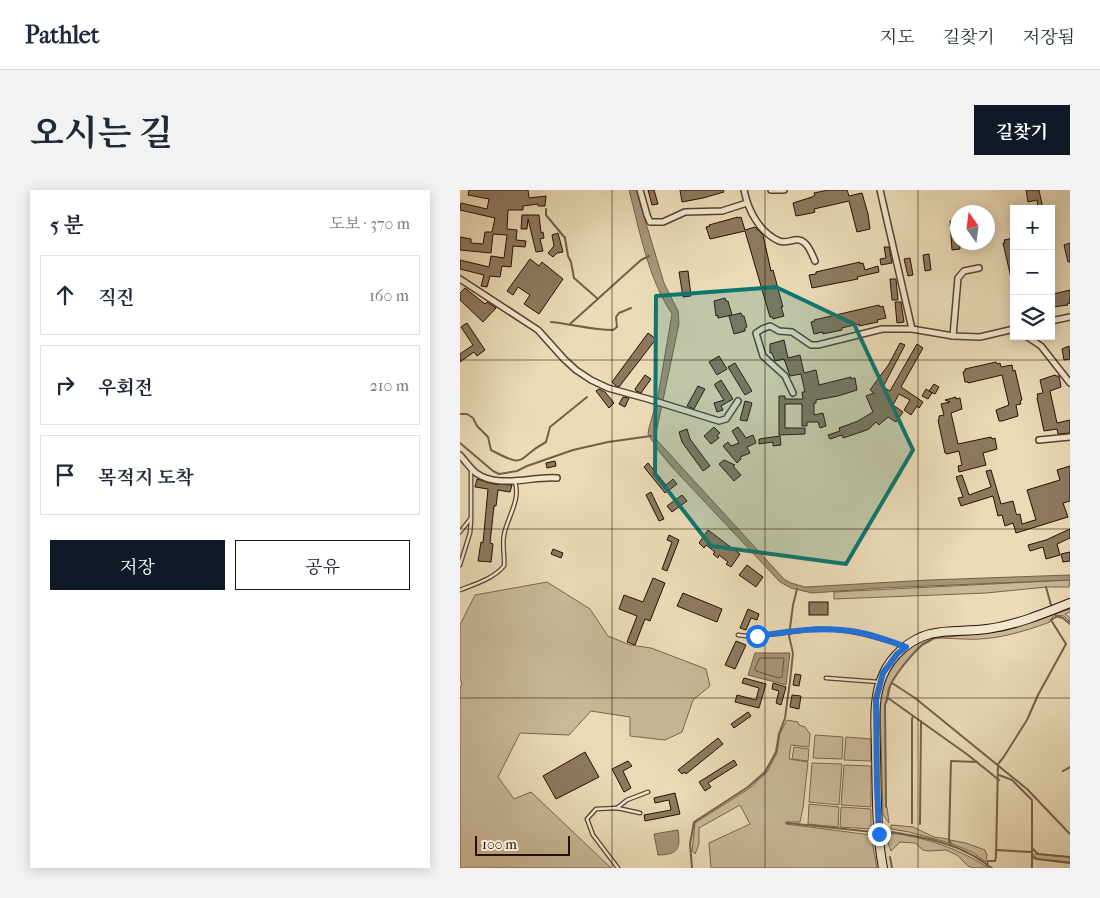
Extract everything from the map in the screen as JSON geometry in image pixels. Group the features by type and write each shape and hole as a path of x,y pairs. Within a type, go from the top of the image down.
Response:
{"street":[{"path":"640,190 650,222 663,222 685,212 722,211 747,203"},
{"path":"744,190 753,217 768,234 781,242 801,240 806,244 815,261"},
{"path":"771,190 784,190"},
{"path":"880,190 912,329"},
{"path":"952,336 958,278 964,271 978,268"},
{"path":"460,279 538,330 576,370 608,388 648,398 718,421 726,419 738,402"},
{"path":"1055,320 1070,317"},
{"path":"793,393 785,376 763,356 756,333 762,329 770,326 779,331 792,332 811,345 818,345 882,329 912,329 952,336 980,337 1010,330"},
{"path":"1032,340 1041,346 1070,384"},
{"path":"1039,440 1070,437"},
{"path":"460,455 470,467 485,478 515,482 543,477 557,478"},
{"path":"884,868 880,848 876,709 880,682 889,663 906,647 930,634 1004,627 1070,603"}],"lane":[{"path":"460,565 470,533 470,467"},
{"path":"460,590 487,579 499,572 504,566 502,546 516,497 517,488 515,482"},
{"path":"460,532 471,518"},
{"path":"738,635 757,636 783,632 834,629 858,632 906,647"},
{"path":"826,678 880,682"},
{"path":"617,808 627,800 648,792"},
{"path":"618,868 593,835 587,819 596,809 617,808 640,813"}],"highlighted area":[{"path":"776,287 854,324 913,450 846,564 711,546 655,474 656,296"}],"shaded area":[{"path":"1070,580 1069,587 1047,587 986,593 834,599 834,592"},
{"path":"547,582 590,609 608,636 630,645 651,648 706,669 710,686 693,700 682,732 665,740 630,736 630,717 591,711 569,735 520,733 498,777 514,799 531,792 611,868 460,868 460,689 462,683 460,678 460,625 475,595"},
{"path":"1070,609 1070,612 1065,614 1070,618 1070,622 1064,616 1055,615 1050,622 1008,635 986,639 932,639 922,644 908,659 890,685 885,705 886,807 889,823 883,815 880,703 884,680 899,657 913,646 927,639 1003,631"},
{"path":"787,720 798,722 810,734 809,747 791,745 789,759 808,762 800,822 786,822 786,824 871,835 877,868 711,868 709,843 750,824 740,805 699,828 699,844 695,854 692,851 695,823 750,788 767,772 777,753 780,733"},
{"path":"815,735 843,737 842,759 813,758"},
{"path":"846,737 871,739 871,761 844,760"},
{"path":"794,747 809,749 808,761 792,759"},
{"path":"812,763 842,764 839,805 809,802"},
{"path":"844,765 871,766 871,807 841,805"},
{"path":"809,804 839,807 838,827 808,824"},
{"path":"841,807 871,809 871,829 840,827"},
{"path":"891,825 913,827 934,837 948,839 950,843 891,829"},
{"path":"890,833 916,837 942,845 966,855 989,868 968,866 957,855 946,850 923,850 915,843 900,842 891,851 888,844"},
{"path":"950,840 966,843 985,850 987,855 986,862 972,852 952,844"},
{"path":"1034,854 1070,857 1070,862 1038,859 1033,856"}],"water":[{"path":"629,190 636,190 664,283 678,311 679,323 655,438 784,579 805,587 1070,575 1070,580 881,588 812,593 791,588 780,582 672,467 648,434 658,396 672,314 651,270"},
{"path":"755,653 790,653 786,685 748,675"},
{"path":"678,830 679,842 677,849 670,854 658,855 654,834"}],"building":[{"path":"469,190 528,190 529,198 546,196 545,206 538,206 538,204 523,206 523,210 508,210 507,229 517,230 516,240 526,241 525,247 513,246 511,267 502,266 500,277 490,276 487,287 481,286 484,275 460,269 460,260 489,267 491,256 504,258 507,235 493,234 491,253 460,250 460,237 471,239 471,243 483,244 485,232 492,232 495,218 460,210 461,203 487,209 489,199 468,195"},
{"path":"648,190 654,190 658,204 652,205"},
{"path":"680,190 723,190 724,192 682,202"},
{"path":"828,190 847,190 849,196 862,193 870,229 857,232 849,201 814,209 815,212 796,216 793,203 812,197 815,195 814,193"},
{"path":"1026,190 1039,190 1042,205 1038,205 1037,200 1028,202"},
{"path":"522,215 539,215 541,233 543,232 544,238 540,239 543,251 536,252 528,219 527,229 521,229"},
{"path":"741,217 745,230 755,227 763,235 784,316 773,319 770,317 745,231 710,239 706,227"},
{"path":"558,233 563,252 557,253 553,257 548,253 554,246 552,235"},
{"path":"1010,239 1010,273 1003,243 1005,243 1004,240"},
{"path":"1070,243 1070,262 1068,262 1064,245"},
{"path":"884,247 889,247 892,263 881,265 880,259 886,258"},
{"path":"929,254 931,270 925,271 923,255"},
{"path":"910,258 913,275 908,276 904,259"},
{"path":"530,259 539,266 542,262 563,279 539,314 524,304 530,295 518,287 513,295 507,291"},
{"path":"860,262 860,264 863,263 865,270 878,266 879,272 857,277 858,279 812,288 809,275"},
{"path":"688,271 691,296 683,297 679,272"},
{"path":"890,279 896,279 898,300 892,300"},
{"path":"465,288 485,304 487,302 496,308 483,322 460,300 460,293"},
{"path":"1070,290 1070,303 1055,307 1055,294"},
{"path":"725,298 728,301 732,315 718,318 714,301"},
{"path":"895,302 901,302 904,322 897,323"},
{"path":"879,305 880,307 883,306 886,318 877,320 878,322 859,326 859,324 823,334 823,332 814,334 811,322 814,320"},
{"path":"741,313 744,316 747,327 745,331 734,334 729,316"},
{"path":"467,323 485,350 477,356 474,352 460,362 460,354 473,345 461,327"},
{"path":"648,333 656,339 619,387 616,386 612,382"},
{"path":"784,340 788,358 800,355 804,373 816,370 819,385 851,377 851,379 855,378 857,390 816,400 816,403 814,403 814,415 823,413 826,426 820,428 818,422 807,422 807,426 802,426 802,404 785,404 785,428 805,428 805,434 779,435 779,396 785,396 785,399 803,399 802,392 805,392 801,374 790,376 784,359 775,361 772,353 770,353 770,344"},
{"path":"900,343 905,345 883,387 890,391 917,344 923,348 901,387 923,402 919,408 917,406 911,415 904,410 910,400 899,394 893,405 903,412 896,422 888,417 879,425 876,422 869,429 843,438 842,435 830,439 828,435 840,431 839,428 858,421 873,412 866,396 874,393 870,390 889,364"},
{"path":"1069,346 1070,359 1064,360 1062,349"},
{"path":"719,356 727,369 717,375 709,362"},
{"path":"996,362 997,364 1000,363 1001,367 1012,365 1013,371 1015,370 1022,400 1020,401 1021,404 1016,405 1018,416 1002,421 999,421 996,410 1009,405 1002,375 968,383 965,382 963,372 965,369"},
{"path":"735,363 752,391 745,395 728,367"},
{"path":"645,375 651,379 641,393 635,389"},
{"path":"1055,375 1059,376 1061,387 1050,391 1057,423 1070,420 1070,433 1058,434 1057,429 1044,431 1037,394 1043,393 1040,380"},
{"path":"721,380 733,399 721,406 723,410 717,412 714,403 724,400 715,384"},
{"path":"934,384 939,387 935,394 929,391"},
{"path":"698,386 705,389 694,409 687,406"},
{"path":"599,389 605,392 614,403 609,408 596,391"},
{"path":"926,389 932,393 928,399 922,396"},
{"path":"623,397 629,398 625,407 619,404"},
{"path":"956,397 956,399 960,398 962,409 951,413 958,444 991,437 992,439 995,438 997,449 983,453 986,465 959,472 958,466 962,465 959,451 945,453 938,420 939,416 944,415 941,404 950,402 945,400"},
{"path":"745,401 752,403 747,421 740,420"},
{"path":"714,427 720,433 717,435 719,438 711,444 704,436"},
{"path":"738,427 746,438 753,435 756,443 747,447 750,453 740,457 741,459 737,463 723,446 728,442 731,446 739,443 732,431"},
{"path":"687,429 690,439 710,466 703,471 682,442 679,432"},
{"path":"780,436 781,445 773,446 773,442 759,444 759,439"},
{"path":"724,460 735,465 733,466 741,475 734,481 719,464"},
{"path":"555,461 556,466 547,468 546,463"},
{"path":"648,463 666,485 673,479 677,484 665,493 644,467"},
{"path":"1070,466 1070,501 1063,503 1068,517 1016,533 1013,523 1005,526 1002,515 998,516 993,496 961,506 958,498 963,497 956,477 962,475 969,495 991,487 986,471 991,470 1001,504 1013,501 1017,515 1020,514 1022,524 1036,520 1027,490 1060,480 1057,470"},
{"path":"477,479 493,484 512,485 510,492 498,490 496,506 494,506 490,543 493,544 491,562 478,561 481,542 483,543 488,489 475,487"},
{"path":"651,492 664,519 659,521 646,495"},
{"path":"682,495 687,501 672,512 667,506"},
{"path":"1070,529 1070,538 1057,544 1060,555 1046,559 1043,547 1030,551 1028,545 1046,540"},
{"path":"708,530 740,554 731,567 719,555 718,558 713,554 715,552 706,545 704,548 699,543"},
{"path":"669,535 679,540 667,571 662,569 672,542 667,540"},
{"path":"553,549 563,553 561,558 551,554"},
{"path":"1070,552 1070,561 1063,562 1061,554"},
{"path":"747,565 763,577 756,587 739,575"},
{"path":"653,578 665,583 650,621 645,619 635,645 627,642 637,616 619,609 624,595 643,602"},
{"path":"683,593 722,609 717,622 677,606"},
{"path":"809,602 828,602 828,615 809,615"},
{"path":"748,609 759,614 757,620 751,618 746,630 740,628"},
{"path":"736,641 746,645 735,669 725,665"},
{"path":"795,674 801,675 799,686 793,685"},
{"path":"744,678 766,684 759,708 735,702 737,695 756,700 759,688 742,683"},
{"path":"773,683 786,687 781,705 776,703 779,691 772,689"},
{"path":"792,695 801,696 799,709 790,707"},
{"path":"748,712 751,716 734,728 731,724"},
{"path":"718,738 723,744 686,774 685,772 682,774 678,770"},
{"path":"585,752 599,777 556,799 543,776"},
{"path":"734,760 737,765 708,783 711,787 705,791 699,782"},
{"path":"628,761 632,766 623,771 631,788 624,792 612,769"},
{"path":"675,793 680,814 645,821 644,815 671,810 669,800 655,803 654,798"}],"waterway":[{"path":"546,209 546,215 565,238 574,278 598,299"},
{"path":"570,324 641,260 649,256"},
{"path":"551,322 613,330 617,327 616,317 619,313 631,308"},
{"path":"460,414 467,414 473,418 477,426 488,437 491,450 511,459 521,460 546,442 550,427 587,397"},
{"path":"460,443 499,474 517,471 573,450 608,442 651,436"},
{"path":"1046,587 1051,605"},
{"path":"692,868 690,844 694,822 748,787 765,772 776,752 779,734 785,718 790,681 793,653 789,636 797,589"},
{"path":"1056,616 1063,618 1070,624"},
{"path":"987,865 988,861 995,861 996,857 998,764 1027,720 1038,695 1066,644 1051,620 1056,617"},
{"path":"886,807 885,705 889,690 894,679 908,660 922,645 933,639"},
{"path":"892,683 915,698 1027,789 1070,834"},
{"path":"888,698 968,755 999,780"},
{"path":"912,823 913,716"},
{"path":"920,824 921,721"},
{"path":"951,846 949,841 951,761 977,762"},
{"path":"1063,771 1070,767"},
{"path":"999,775 1012,780 1032,800 1032,868"},
{"path":"787,823 873,832"},
{"path":"892,832 950,845 992,868"},
{"path":"1033,849 1038,854 1070,857"},
{"path":"996,850 1031,852"},
{"path":"890,857 892,868"},
{"path":"1032,857 1070,863"}],"route":[{"path":"757,636 783,632 834,629 858,632 906,647 889,663 883,673 876,699 879,834"}]}
